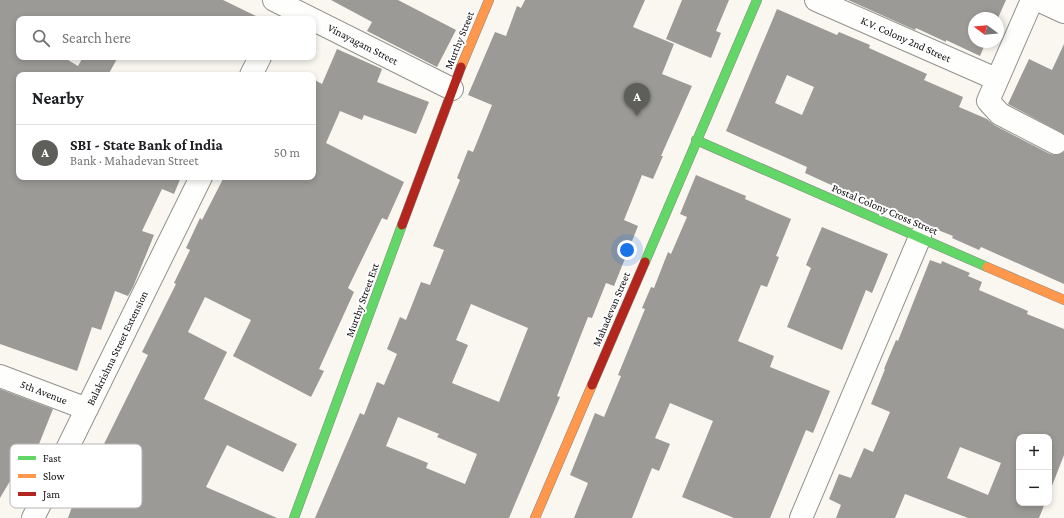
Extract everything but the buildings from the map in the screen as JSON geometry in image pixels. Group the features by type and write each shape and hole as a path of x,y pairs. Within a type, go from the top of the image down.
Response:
{"street":[{"name":"Murthy Street","path":"452,89 489,0"},
{"name":"Mahadevan Street","path":"535,518 757,0"},
{"name":"K.V. Colony 2nd Street","path":"816,0 996,79"},
{"path":"1032,0 996,79 988,102 1000,114 1056,143"},
{"path":"1038,0 1064,12"},
{"name":"Vinayagam Street","path":"279,8 296,16"},
{"name":"Vinayagam Street","path":"316,25 452,89"},
{"path":"252,72 258,60"},
{"name":"Murthy Street Ext","path":"294,518 452,89"},
{"name":"Postal Colony Cross Street","path":"696,140 1064,300"},
{"name":"Balakrishna Street Extension","path":"70,444 200,180"},
{"path":"801,518 920,237"},
{"name":"5th Avenue","path":"0,376 87,409"},
{"name":"Balakrishna Street Extension","path":"33,518 38,508"}],"traffic: fast":[{"path":"645,262 757,0"},
{"path":"696,140 987,267"},
{"path":"294,518 402,225"}],"traffic: slow":[{"path":"461,67 489,0"},
{"path":"987,267 1064,300"},
{"path":"535,518 592,385"}],"traffic: jam":[{"path":"402,225 461,67"},
{"path":"592,385 645,262"}],"place":[{"name":"SBI - State Bank of India","path":"637,116"}]}
